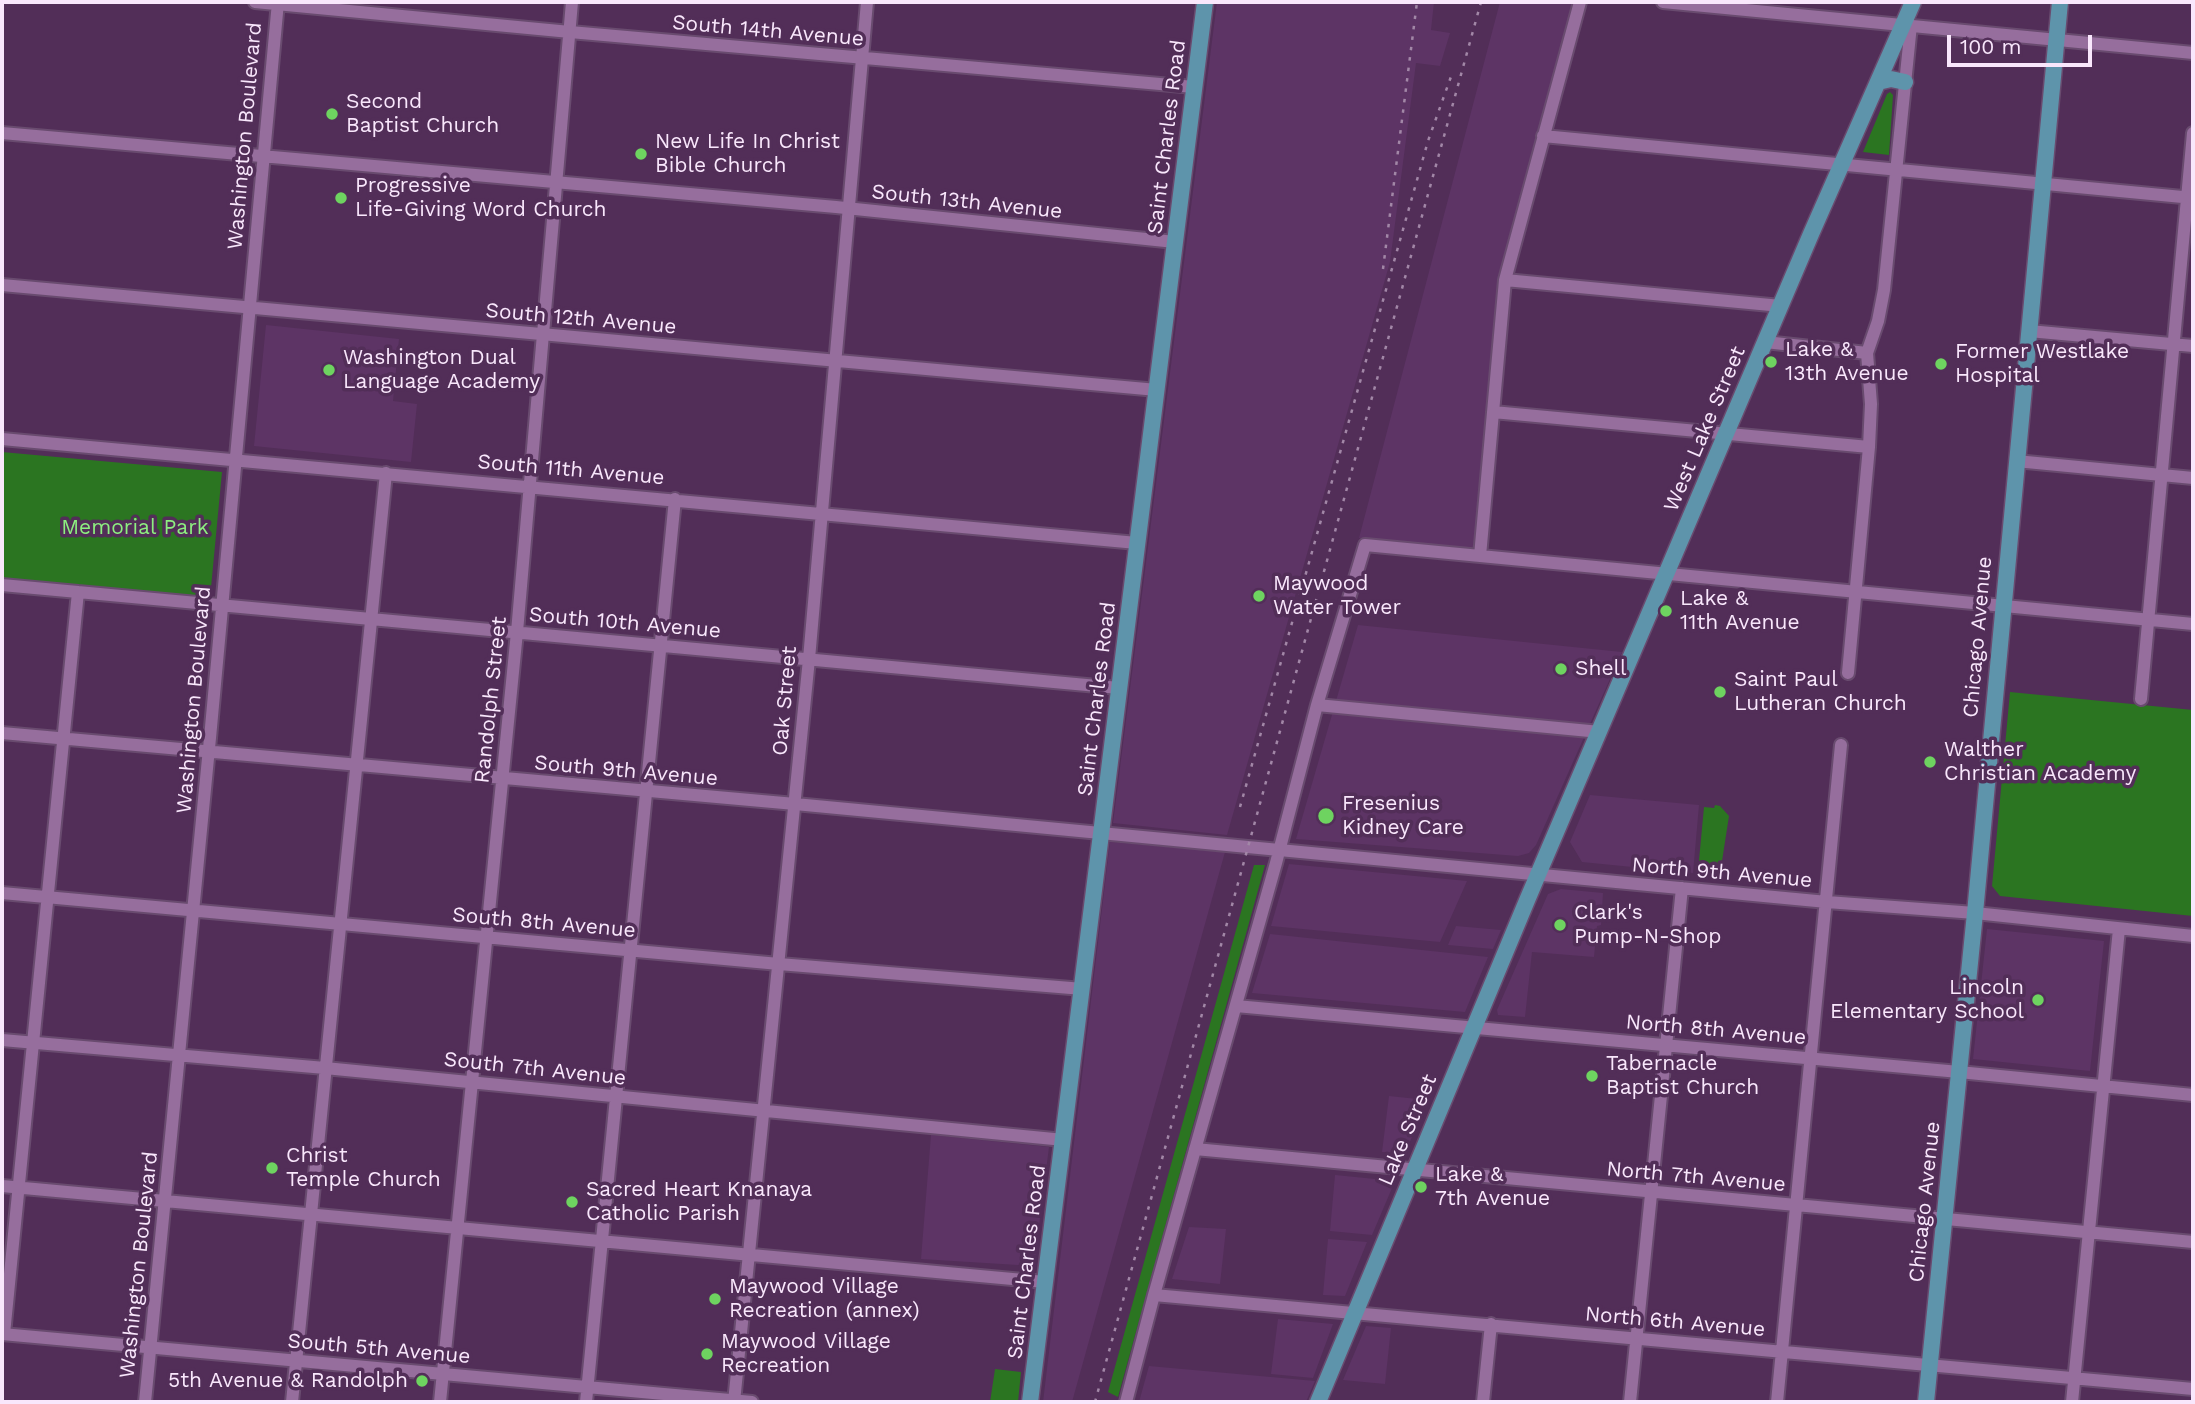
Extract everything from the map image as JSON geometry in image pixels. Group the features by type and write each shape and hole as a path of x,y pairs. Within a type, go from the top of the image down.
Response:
{"main road":[{"name":"Saint Charles Road","path":"1030,1402 1205,2"},
{"name":"West Lake Street","path":"1539,875 1765,342 1878,82 1908,25 1913,2"},
{"name":"Chicago Avenue","path":"1926,1402 1975,913 2060,2"},
{"path":"1878,82 1891,79 1905,82"},
{"name":"Lake Street","path":"1318,1402 1539,875"}],"street":[{"name":"South 14th Avenue","path":"255,2 1194,87"},
{"name":"Randolph Street","path":"440,1402 517,632 572,2"},
{"name":"Oak Street","path":"734,1401 809,659 867,2"},
{"path":"1480,556 1505,280 1580,2"},
{"path":"1663,2 2193,53"},
{"name":"Washington Boulevard","path":"145,1402 278,3"},
{"path":"1848,673 1869,447 1871,404 1867,354 1878,321 1884,290 1905,82 1908,25"},
{"name":"South 13th Avenue","path":"2,133 849,208 1175,242"},
{"path":"2141,699 2190,198 2193,133"},
{"path":"1543,136 2190,198"},
{"path":"1505,280 1781,306"},
{"name":"South 12th Avenue","path":"2,285 1157,390"},
{"path":"2029,331 2193,346"},
{"path":"1765,342 1867,354"},
{"path":"1493,412 1869,447"},
{"name":"South 11th Avenue","path":"2,439 1137,542"},
{"path":"2016,461 2193,478"},
{"path":"292,1402 386,472"},
{"path":"586,1402 675,499"},
{"path":"1126,1402 1317,705 1365,545 2193,624"},
{"name":"South 10th Avenue","path":"2,586 1119,688"},
{"path":"3,1334 78,592"},
{"path":"1317,705 1600,732"},
{"name":"South 9th Avenue","path":"2,733 1247,847"},
{"path":"1777,1402 1841,745"},
{"name":"North 9th Avenue","path":"1247,847 1827,902 1975,913 2193,936"},
{"path":"1630,1402 1682,888"},
{"name":"South 8th Avenue","path":"2,892 779,964 1083,989"},
{"path":"2072,1402 2119,929"},
{"name":"North 8th Avenue","path":"1236,1006 2193,1095"},
{"name":"South 7th Avenue","path":"2,1040 325,1068 1064,1140"},
{"name":"North 7th Avenue","path":"1195,1149 2193,1242"},
{"path":"2,1186 1045,1282"},
{"name":"North 6th Avenue","path":"1154,1295 2193,1389"},
{"path":"1483,1402 1491,1324"},
{"name":"South 5th Avenue","path":"3,1334 752,1402"}],"shaded area":[{"path":"1217,2 1434,2 1431,30 1450,33 1440,66 1416,63 1390,262 1227,835 1113,823"},
{"path":"1500,2 1574,2 1502,265 1476,550 1359,538"},
{"name":"Washington Dual Language Academy","path":"266,325 399,339 393,401 417,404 411,462 254,446"},
{"path":"1358,625 1622,652 1536,845 1529,853 1518,856 1296,839"},
{"path":"1590,795 1699,805 1693,873 1582,862 1570,842"},
{"path":"1110,842 1225,852 1072,1402 1043,1402"},
{"path":"1289,864 1467,881 1440,942 1271,926"},
{"path":"1561,889 1603,893 1601,925 1597,926 1594,957 1532,952 1525,1017 1498,1015 1497,1010 1548,894"},
{"path":"1456,926 1501,930 1493,949 1448,945"},
{"name":"Lincoln Elementary School","path":"1987,929 2104,941 2090,1071 1973,1059"},
{"path":"1270,934 1488,957 1465,1012 1252,993"},
{"path":"1389,1096 1427,1100 1405,1154 1382,1152"},
{"path":"931,1135 1049,1147 1034,1266 921,1259"},
{"path":"1335,1175 1395,1181 1372,1235 1330,1231"},
{"path":"1189,1227 1226,1229 1220,1284 1172,1279"},
{"path":"1328,1239 1367,1242 1345,1296 1323,1295"},
{"path":"1278,1319 1333,1324 1313,1378 1271,1374"},
{"path":"1366,1326 1391,1328 1385,1384 1343,1380"},
{"path":"1149,1366 1315,1381 1306,1402 1139,1402"}],"green space":[{"path":"1890,92 1893,95 1889,155 1863,152 1887,94"},
{"name":"Memorial Park","path":"2,452 222,472 210,598 2,579"},
{"path":"2010,692 2193,710 2193,916 2000,896 1992,886"},
{"path":"1715,805 1720,806 1729,816 1720,874 1698,871 1704,807 1714,808"},
{"path":"1254,865 1265,865 1118,1397 1108,1392"},
{"path":"995,1369 1021,1372 1018,1402 990,1402"}],"railway":[{"path":"1383,269 1417,2"},
{"path":"1095,1402 1481,2"},
{"path":"1240,807 1428,141 1453,71"}],"place":[{"name":"Second Baptist Church","path":"332,114"},
{"name":"New Life In Christ Bible Church","path":"641,154"},
{"name":"Progressive Life-Giving Word Church","path":"341,198"},
{"name":"Lake & 13th Avenue","path":"1771,362"},
{"name":"Former Westlake Hospital","path":"1941,364"},
{"name":"Washington Dual Language Academy","path":"329,370"},
{"name":"Maywood Water Tower","path":"1259,596"},
{"name":"Lake & 11th Avenue","path":"1666,611"},
{"name":"Shell","path":"1561,669"},
{"name":"Saint Paul Lutheran Church","path":"1720,692"},
{"name":"Walther Christian Academy","path":"1930,762"},
{"name":"Fresenius Kidney Care","path":"1326,816"},
{"name":"Clark's Pump-N-Shop","path":"1560,925"},
{"name":"Lincoln Elementary School","path":"2038,1000"},
{"name":"Tabernacle Baptist Church","path":"1592,1076"},
{"name":"Christ Temple Church","path":"272,1168"},
{"name":"Lake & 7th Avenue","path":"1421,1187"},
{"name":"Sacred Heart Knanaya Catholic Parish","path":"572,1202"},
{"name":"Maywood Village Recreation (annex)","path":"715,1299"},
{"name":"Maywood Village Recreation","path":"707,1354"},
{"name":"5th Avenue & Randolph","path":"422,1381"}]}
